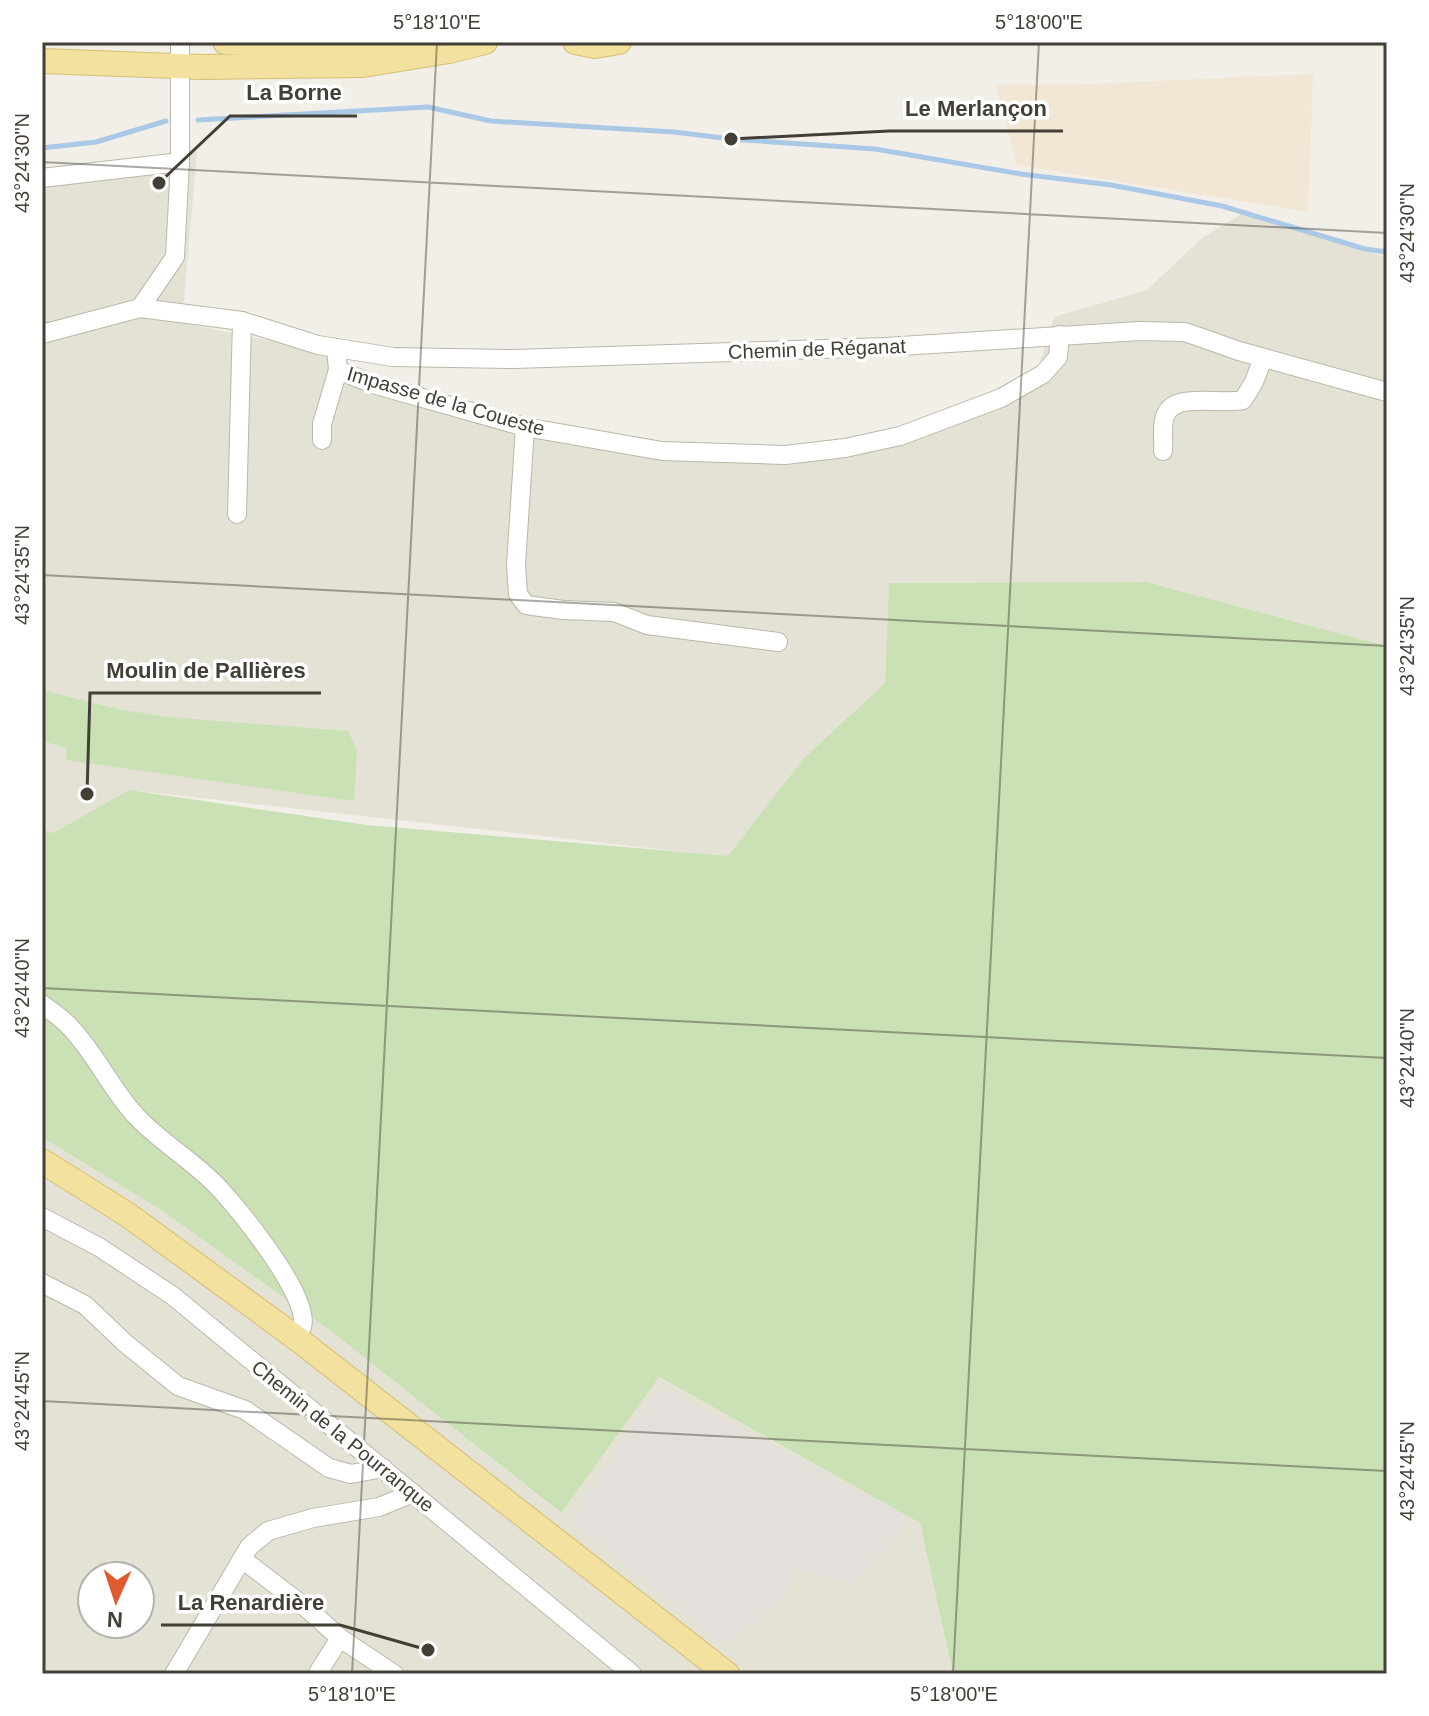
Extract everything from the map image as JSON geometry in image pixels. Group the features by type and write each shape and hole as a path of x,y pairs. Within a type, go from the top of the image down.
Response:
{"main road":[{"path":"225,42 371,46 429,42"},
{"path":"42,61 180,54 363,65 485,42"},
{"path":"575,42 595,46 619,42"},
{"path":"42,1161 128,1215 295,1337 727,1674"}],"street":[{"path":"42,334 140,308 175,257 180,162 180,54"},
{"path":"42,178 180,162"},
{"name":"Chemin de Réganat","path":"140,308 242,321 318,345 393,357 514,359 885,347 1139,331 1185,332 1263,358 1387,392"},
{"path":"237,514 242,321"},
{"name":"Impasse de la Coueste","path":"336,348 338,370 373,384 525,427 662,451 785,455 845,448 900,436 1001,398 1043,374 1058,357 1060,335"},
{"path":"1163,451 1165,414 1174,404 1194,400 1243,400 1263,358"},
{"path":"322,440 322,424 338,370"},
{"path":"525,427 516,565 518,594 526,605 614,612 647,625 778,642"},
{"path":"42,1004 69,1026 147,1129 217,1186 261,1239 293,1287 303,1316 302,1328 295,1337"},
{"name":"Chemin de la Pourranque","path":"42,1217 99,1247 173,1296 632,1674"},
{"path":"42,1283 85,1305 178,1386 245,1410 329,1468 351,1474 383,1468"},
{"path":"174,1674 249,1547 268,1531 313,1518 379,1507 413,1493"},
{"path":"242,1559 340,1638 394,1674"},
{"path":"322,1674 319,1671 340,1638"}],"shaded area":[{"path":"1313,74 1308,212 1017,165 996,85 1071,85"},
{"path":"197,151 182,323 323,351 351,368 529,422 649,445 764,449 805,446 895,428 998,391 1038,369 1054,317 1147,290 1202,238 1245,212 1387,258 1387,646 1146,582 889,583 885,683 804,758 729,857 129,790 53,833 42,829 42,170"},
{"path":"42,1137 164,1212 332,1332 560,1513 658,1377 920,1523 953,1674 42,1674"},
{"path":"659,1387 901,1512 903,1528 851,1585 795,1567 783,1599 725,1645 571,1521"}],"green space":[{"path":"1146,582 1387,646 1387,1674 953,1674 920,1523 659,1377 561,1513 332,1332 164,1212 42,1137 42,829 53,833 129,790 367,825 728,856 804,758 885,683 889,583"},
{"path":"42,690 122,710 167,717 348,731 357,750 354,801 66,760 67,748 42,741"}],"waterway":[{"path":"198,120 428,107 491,121 875,149 1021,174 1111,185 1222,206 1365,249 1387,252"},
{"path":"42,148 96,142 166,121"}],"place":[{"name":"Le Merlançon","path":"731,139"},
{"name":"La Borne","path":"159,183"},
{"name":"Moulin de Pallières","path":"87,794"},
{"name":"La Renardière","path":"428,1650"}]}
